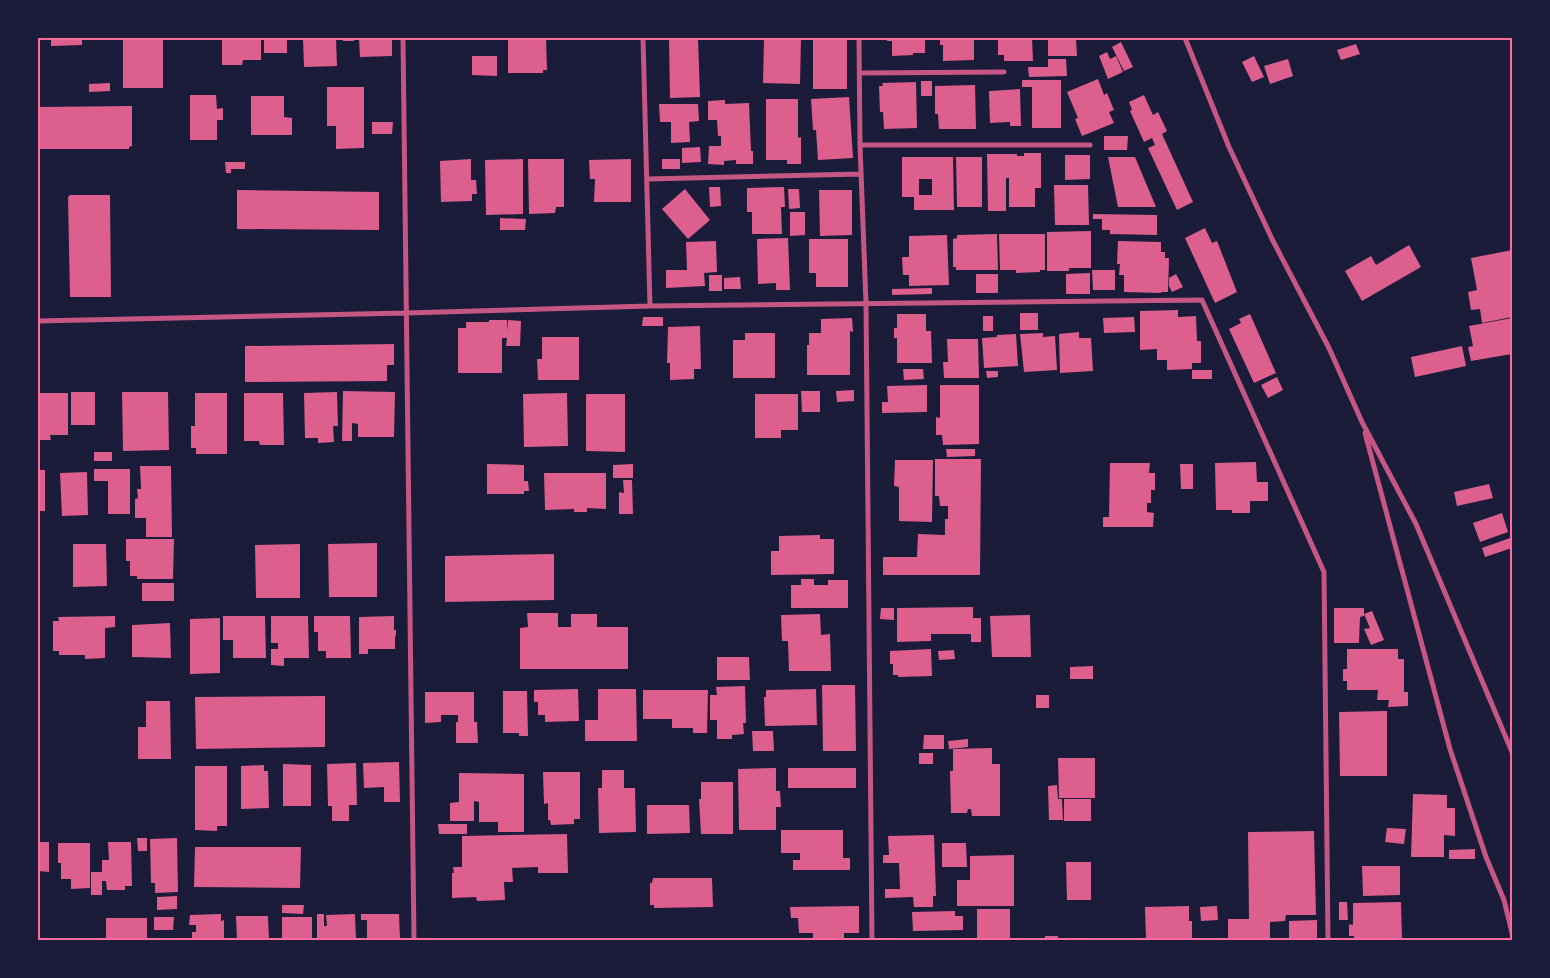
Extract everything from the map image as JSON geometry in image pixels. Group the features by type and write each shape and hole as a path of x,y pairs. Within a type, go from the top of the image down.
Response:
{"street":[{"path":"403,38 414,940"},
{"path":"643,38 650,306"},
{"path":"859,38 860,145 866,303 872,940"},
{"path":"1185,38 1229,147 1272,239 1329,348 1362,422 1416,524 1512,752"},
{"path":"859,73 1004,72"},
{"path":"860,145 1090,145"},
{"path":"647,179 861,174"},
{"path":"38,321 650,306 1202,300 1324,572 1328,940"},
{"path":"1362,422 1450,749 1486,857 1504,900 1512,933"}],"building":[{"path":"51,38 82,38 82,45 51,46"},
{"path":"123,38 163,38 163,88 123,88"},
{"path":"222,38 261,38 261,60 243,60 242,65 222,65"},
{"path":"264,38 287,38 287,53 264,53"},
{"path":"303,38 336,38 337,66 304,67"},
{"path":"343,38 354,38 354,41 343,41"},
{"path":"359,38 392,38 392,56 360,57"},
{"path":"508,38 546,38 547,70 543,70 543,73 508,73"},
{"path":"669,38 698,38 700,97 670,98"},
{"path":"764,38 801,38 800,84 763,83"},
{"path":"813,38 847,38 847,89 813,89"},
{"path":"887,38 925,38 925,53 892,56 892,41 887,41"},
{"path":"940,38 974,38 974,60 943,61 943,45 940,45"},
{"path":"998,38 1032,38 1033,61 1004,61 1004,55 998,55"},
{"path":"1048,38 1076,38 1077,56 1048,56"},
{"path":"1121,42 1133,67 1124,71 1112,47"},
{"path":"1356,44 1360,54 1341,60 1337,50"},
{"path":"1107,52 1110,59 1116,56 1123,72 1108,79 1099,56"},
{"path":"472,56 497,56 497,76 472,75"},
{"path":"1254,56 1264,77 1252,82 1242,62"},
{"path":"1048,59 1066,59 1067,76 1029,77 1028,67 1048,67"},
{"path":"1288,59 1293,76 1270,84 1264,66"},
{"path":"1098,79 1104,95 1107,93 1114,110 1109,112 1114,123 1082,136 1075,119 1078,118 1067,92"},
{"path":"1022,80 1061,80 1061,128 1032,128 1032,87 1022,87"},
{"path":"921,81 932,81 932,96 921,96"},
{"path":"916,82 917,128 884,129 883,112 880,112 879,86 883,86 882,83"},
{"path":"110,83 110,91 89,92 89,84"},
{"path":"975,85 976,129 939,129 938,114 935,114 935,86"},
{"path":"327,87 364,87 364,148 336,149 336,126 327,126"},
{"path":"1020,89 1021,126 1010,126 1010,122 990,123 989,91"},
{"path":"190,95 216,95 217,109 223,108 223,120 217,120 217,140 190,140"},
{"path":"1144,95 1153,115 1158,112 1167,131 1162,134 1193,202 1177,210 1148,148 1155,145 1152,138 1144,142 1130,111 1132,110 1129,102"},
{"path":"251,96 284,96 284,117 292,118 292,135 251,135"},
{"path":"849,97 853,158 818,160 816,130 813,130 811,99"},
{"path":"766,99 798,99 798,138 801,137 801,164 787,164 787,160 766,160"},
{"path":"725,100 725,104 749,103 753,164 736,164 736,160 724,161 724,165 708,164 709,146 721,146 721,136 718,136 717,120 708,120 708,101"},
{"path":"659,104 698,104 699,121 689,122 690,142 671,143 671,122 660,122"},
{"path":"132,106 132,146 129,149 38,149 38,107"},
{"path":"372,122 393,122 392,134 372,134"},
{"path":"1104,136 1128,136 1127,150 1104,150"},
{"path":"700,147 701,162 682,163 682,148"},
{"path":"1024,153 1041,153 1041,188 1035,188 1035,207 1009,207 1009,178 1006,178 1006,211 988,211 987,154 1017,154 1017,156 1024,156"},
{"path":"1065,155 1090,155 1090,179 1065,180"},
{"path":"902,157 953,157 954,210 914,210 914,197 902,197","holes":["919,179 932,179 932,195 919,195"]},
{"path":"956,157 982,157 982,207 957,207"},
{"path":"1108,157 1135,157 1156,207 1118,207"},
{"path":"471,159 471,180 476,180 477,194 472,194 472,201 441,202 440,161"},
{"path":"523,159 523,214 486,215 485,160"},
{"path":"528,159 564,159 564,207 556,207 555,213 529,214"},
{"path":"631,159 631,202 594,202 595,179 590,179 589,160"},
{"path":"662,159 680,159 680,169 662,169"},
{"path":"225,162 245,162 245,169 231,169 231,173 226,173"},
{"path":"1054,185 1088,185 1089,225 1055,225"},
{"path":"709,187 720,187 721,206 710,207"},
{"path":"784,187 785,207 781,207 782,234 752,234 752,212 747,212 747,188"},
{"path":"685,189 710,220 688,239 662,209"},
{"path":"788,189 799,189 800,208 789,209"},
{"path":"237,190 379,192 379,230 237,229"},
{"path":"819,190 852,190 852,235 820,236"},
{"path":"70,195 110,195 111,297 70,297 68,197"},
{"path":"790,212 805,212 805,235 790,236"},
{"path":"1093,214 1157,215 1157,235 1110,234 1110,230 1102,230 1102,219 1093,219"},
{"path":"500,218 526,219 525,230 500,230"},
{"path":"1205,228 1212,243 1217,241 1237,292 1215,303 1185,238"},
{"path":"1091,231 1091,268 1047,271 1047,232"},
{"path":"997,234 998,270 956,270 956,267 953,267 953,239 957,238 957,235"},
{"path":"999,234 1045,234 1045,270 1016,273 1016,270 1000,270"},
{"path":"947,235 949,285 909,286 909,275 903,275 902,257 909,257 909,236"},
{"path":"788,238 790,290 776,290 776,283 758,284 757,239"},
{"path":"809,239 848,239 848,287 816,287 816,273 809,273"},
{"path":"716,241 717,272 704,273 705,286 666,288 666,270 687,270 686,242"},
{"path":"1118,241 1161,242 1161,252 1165,252 1165,258 1169,258 1168,292 1124,292 1124,275 1119,275 1120,264 1117,264"},
{"path":"1409,245 1421,267 1362,301 1345,271 1371,256 1376,265"},
{"path":"1512,250 1512,317 1482,323 1480,309 1471,310 1468,292 1477,290 1471,258"},
{"path":"1092,270 1115,270 1115,290 1093,290"},
{"path":"1090,273 1090,294 1066,294 1066,274"},
{"path":"976,274 998,274 998,293 976,293"},
{"path":"1176,274 1183,287 1172,292 1169,286 1169,278"},
{"path":"709,275 722,275 722,291 709,291"},
{"path":"740,277 741,289 724,289 724,278"},
{"path":"932,288 932,294 892,295 892,289"},
{"path":"1178,310 1178,317 1196,316 1197,341 1201,341 1201,363 1192,363 1192,369 1167,370 1167,360 1157,360 1157,349 1140,350 1140,311"},
{"path":"1020,313 1038,313 1038,330 1020,330"},
{"path":"897,314 926,314 926,331 931,331 932,363 897,363 897,338 894,338 894,328 897,328"},
{"path":"1250,314 1276,373 1254,383 1229,329 1241,323 1239,319"},
{"path":"983,316 993,316 993,331 983,331"},
{"path":"643,317 663,317 663,326 642,326"},
{"path":"1134,317 1135,332 1104,333 1103,318"},
{"path":"852,318 853,332 850,331 850,375 807,375 809,333 821,333 821,319"},
{"path":"1512,318 1512,354 1471,361 1468,347 1473,346 1469,326"},
{"path":"489,320 507,320 507,331 508,320 521,321 520,346 506,346 507,338 502,338 502,373 458,373 458,328 466,328 466,322 489,322"},
{"path":"700,326 701,369 694,369 694,379 670,380 670,363 667,363 668,327"},
{"path":"1079,332 1079,338 1091,338 1093,371 1060,373 1059,334"},
{"path":"745,333 775,333 775,378 733,378 733,340 745,340"},
{"path":"1043,333 1043,337 1055,336 1057,370 1024,372 1020,334"},
{"path":"1016,334 1018,366 984,368 982,338"},
{"path":"542,337 579,337 579,380 538,380 537,359 542,359"},
{"path":"947,339 978,339 979,378 944,378 943,362 948,362"},
{"path":"394,344 394,365 387,365 387,381 245,382 245,346"},
{"path":"1462,346 1466,366 1415,377 1411,357"},
{"path":"903,369 923,369 924,379 904,380"},
{"path":"1192,370 1212,370 1212,379 1192,379"},
{"path":"986,371 998,371 998,377 987,378"},
{"path":"1277,377 1283,390 1268,398 1261,385"},
{"path":"927,385 927,412 882,413 882,402 888,402 887,386"},
{"path":"940,385 979,385 979,444 943,445 942,435 936,435 936,417 940,418"},
{"path":"854,390 854,401 837,402 836,391"},
{"path":"343,391 395,392 394,437 358,437 358,424 352,423 352,441 342,441"},
{"path":"801,391 820,391 820,412 802,412"},
{"path":"71,392 95,392 95,425 71,425"},
{"path":"122,392 168,392 169,450 123,451"},
{"path":"337,392 338,426 333,426 334,442 318,443 318,438 305,438 304,393"},
{"path":"38,393 68,393 68,435 50,435 51,440 38,440"},
{"path":"195,393 227,393 227,454 196,454 196,448 191,448 191,426 195,426"},
{"path":"244,393 283,393 284,445 260,445 259,441 244,441"},
{"path":"567,393 568,446 524,447 523,394"},
{"path":"586,394 625,394 625,452 586,451"},
{"path":"755,394 798,394 798,430 781,430 781,438 755,438"},
{"path":"946,449 975,449 975,456 947,457"},
{"path":"94,452 112,452 112,461 94,461"},
{"path":"935,459 981,459 980,575 883,575 883,557 917,557 918,534 945,535 945,519 948,519 948,506 940,506 939,496 935,496"},
{"path":"895,460 933,460 932,522 899,521 899,487 894,486"},
{"path":"1256,462 1257,482 1268,482 1268,501 1250,501 1250,513 1232,513 1232,510 1216,510 1215,463"},
{"path":"1110,463 1150,463 1149,473 1155,473 1155,490 1151,490 1151,503 1147,503 1147,512 1154,513 1153,527 1103,527 1103,517 1109,517"},
{"path":"487,464 524,465 524,481 528,481 529,491 524,491 524,494 487,494"},
{"path":"633,464 633,478 613,478 613,465"},
{"path":"1180,464 1193,464 1193,489 1181,489"},
{"path":"140,466 171,466 172,537 146,537 146,518 135,518 135,499 138,498 137,489 141,489"},
{"path":"94,469 130,469 130,514 108,514 108,481 94,481"},
{"path":"38,470 45,470 45,511 38,511"},
{"path":"87,472 88,515 62,516 60,473"},
{"path":"544,473 606,473 606,509 587,508 587,512 574,512 574,509 545,510"},
{"path":"623,480 632,480 633,514 619,514 619,492 624,493"},
{"path":"1489,484 1493,498 1457,506 1454,492"},
{"path":"1502,513 1508,532 1480,542 1473,523"},
{"path":"820,535 820,539 834,539 834,574 771,575 771,551 779,551 779,536"},
{"path":"1510,538 1512,548 1485,557 1482,548"},
{"path":"126,539 174,539 173,579 137,579 137,576 130,576 130,561 126,561"},
{"path":"377,543 377,597 329,597 328,544"},
{"path":"73,544 106,544 107,586 73,587"},
{"path":"300,544 300,598 256,598 255,545"},
{"path":"554,554 554,600 445,602 445,556"},
{"path":"801,579 814,579 814,585 828,585 828,580 848,580 848,608 791,608 791,585 801,585"},
{"path":"142,583 174,583 174,601 142,601"},
{"path":"973,607 973,618 981,618 981,642 971,642 971,634 931,634 931,641 897,642 897,608"},
{"path":"881,608 894,608 894,620 880,619"},
{"path":"1334,608 1364,608 1364,616 1360,617 1359,643 1334,643"},
{"path":"1372,611 1384,640 1371,645 1364,629 1370,628 1364,614"},
{"path":"527,613 558,613 558,627 571,627 571,614 597,614 597,627 628,627 628,669 520,669 520,628 528,627"},
{"path":"820,614 821,635 830,634 831,671 789,671 788,641 782,641 781,615"},
{"path":"1030,615 1031,657 992,657 990,616"},
{"path":"115,616 115,627 105,628 105,658 85,659 85,655 59,655 59,651 53,651 53,621 59,621 58,617"},
{"path":"223,616 265,616 266,658 233,658 233,640 223,640"},
{"path":"271,616 308,616 309,658 284,658 284,666 271,665 271,649 278,649 278,643 271,643"},
{"path":"314,616 350,616 351,658 326,658 326,651 318,651 318,632 314,632"},
{"path":"394,616 394,630 396,630 395,649 368,649 368,654 359,654 359,617"},
{"path":"220,618 220,673 190,674 190,619"},
{"path":"170,623 171,658 132,657 132,625"},
{"path":"931,649 932,676 898,677 898,675 893,675 893,664 890,664 890,651"},
{"path":"1347,649 1398,649 1398,659 1404,659 1404,692 1408,692 1408,706 1388,707 1389,700 1377,700 1378,690 1347,690 1347,681 1343,681 1343,669 1347,669"},
{"path":"954,650 955,659 939,660 938,651"},
{"path":"717,657 749,657 750,680 717,680"},
{"path":"1093,666 1093,679 1070,679 1070,667"},
{"path":"822,685 855,685 856,751 823,751"},
{"path":"745,686 746,723 743,723 744,734 732,735 732,739 717,739 717,720 710,720 710,695 717,695 716,687"},
{"path":"578,689 579,721 545,722 545,715 538,715 538,702 534,702 534,690"},
{"path":"598,689 636,689 637,741 585,741 585,720 598,720"},
{"path":"816,689 817,725 765,726 764,697 766,697 766,690"},
{"path":"643,690 708,690 707,733 693,733 693,728 672,728 672,719 643,719"},
{"path":"503,691 527,691 528,736 519,736 519,733 503,733"},
{"path":"425,692 474,692 474,722 477,722 478,743 456,743 458,715 441,715 441,722 425,723"},
{"path":"1036,695 1049,695 1049,708 1036,708"},
{"path":"325,696 325,747 196,749 195,697"},
{"path":"146,701 170,701 171,759 138,759 138,727 146,727"},
{"path":"1387,711 1387,776 1340,776 1339,712"},
{"path":"752,731 773,731 774,751 753,751"},
{"path":"924,735 944,735 944,749 923,749"},
{"path":"968,739 968,747 949,749 948,741"},
{"path":"992,748 992,764 1000,764 1000,816 972,816 971,809 968,809 967,813 951,813 950,771 953,771 953,749"},
{"path":"919,753 933,753 933,764 919,764"},
{"path":"1058,758 1095,758 1095,798 1059,798"},
{"path":"399,762 400,802 384,802 384,787 364,788 363,763"},
{"path":"356,763 357,805 349,805 349,821 332,821 332,806 328,806 327,764"},
{"path":"283,764 311,765 311,806 283,806"},
{"path":"264,765 264,771 268,771 269,808 241,809 241,766"},
{"path":"195,766 227,766 227,826 217,826 217,831 195,830"},
{"path":"776,768 776,791 780,791 781,807 776,807 776,830 739,830 738,769"},
{"path":"788,768 856,768 856,788 788,788"},
{"path":"602,770 624,770 624,788 635,788 636,832 599,833 598,788 602,788"},
{"path":"543,772 580,772 580,819 574,819 574,824 551,825 550,820 548,820 548,803 544,804"},
{"path":"459,773 524,774 524,832 498,832 498,822 479,822 479,802 474,801 474,821 450,821 450,803 459,802"},
{"path":"701,782 733,782 733,834 701,834 699,799 701,799"},
{"path":"1057,785 1058,799 1062,799 1063,820 1049,820 1048,786"},
{"path":"1413,794 1447,795 1447,808 1455,808 1455,836 1444,835 1444,857 1411,857"},
{"path":"1064,799 1091,799 1091,821 1064,821"},
{"path":"647,805 689,805 690,833 647,834"},
{"path":"438,824 467,824 467,834 439,834"},
{"path":"1387,828 1406,829 1404,844 1385,842"},
{"path":"781,830 843,830 843,858 850,858 850,870 793,870 793,860 800,860 800,853 781,853"},
{"path":"1314,831 1316,915 1286,915 1285,921 1270,922 1270,940 1228,940 1228,919 1249,919 1248,832"},
{"path":"567,834 568,873 538,873 538,867 512,868 513,882 504,882 505,900 477,901 476,897 452,898 453,867 462,867 462,836"},
{"path":"934,835 936,896 933,896 933,907 914,907 913,897 885,898 885,889 900,889 899,863 883,863 883,855 889,855 888,836"},
{"path":"137,838 147,838 147,851 138,851"},
{"path":"177,838 178,892 155,893 155,883 151,883 150,839"},
{"path":"38,842 49,842 49,872 38,871"},
{"path":"108,842 131,842 132,886 125,886 125,890 107,890 106,881 102,881 102,895 91,895 91,872 102,872 102,860 109,860"},
{"path":"58,843 90,843 90,888 71,889 71,879 61,879 61,863 58,863"},
{"path":"942,843 966,843 967,867 942,867"},
{"path":"195,847 301,847 300,888 194,887"},
{"path":"1475,849 1475,859 1449,859 1449,850"},
{"path":"1014,855 1014,906 957,906 957,880 970,880 970,856"},
{"path":"1066,862 1091,862 1091,900 1067,900"},
{"path":"1362,866 1400,866 1400,895 1363,896"},
{"path":"653,878 712,878 713,907 654,908 654,905 650,905 650,883 652,883"},
{"path":"177,896 177,909 157,910 157,897"},
{"path":"1339,902 1347,902 1348,920 1339,920"},
{"path":"1401,902 1402,940 1354,940 1354,936 1349,936 1349,924 1353,925 1353,903"},
{"path":"282,905 304,905 303,914 282,913"},
{"path":"859,906 859,933 844,933 844,940 813,940 813,933 799,933 798,918 791,918 790,907"},
{"path":"1189,906 1189,921 1192,921 1192,940 1146,940 1145,907"},
{"path":"1217,906 1218,920 1201,921 1200,907"},
{"path":"977,909 1010,909 1010,940 977,940"},
{"path":"955,911 955,916 963,916 963,930 913,931 912,912"},
{"path":"221,914 221,921 224,920 224,940 192,940 192,932 196,932 196,925 189,925 190,915"},
{"path":"317,914 324,914 324,926 327,926 326,915 355,914 356,940 317,940"},
{"path":"361,914 399,914 400,940 367,940 367,920 361,920"},
{"path":"236,916 268,916 269,940 237,940"},
{"path":"154,917 174,917 173,930 154,930"},
{"path":"282,917 312,917 312,940 282,940"},
{"path":"106,918 147,918 147,940 106,940"},
{"path":"1317,920 1317,940 1289,940 1289,921"},
{"path":"1045,936 1058,936 1058,940 1045,940"}]}
